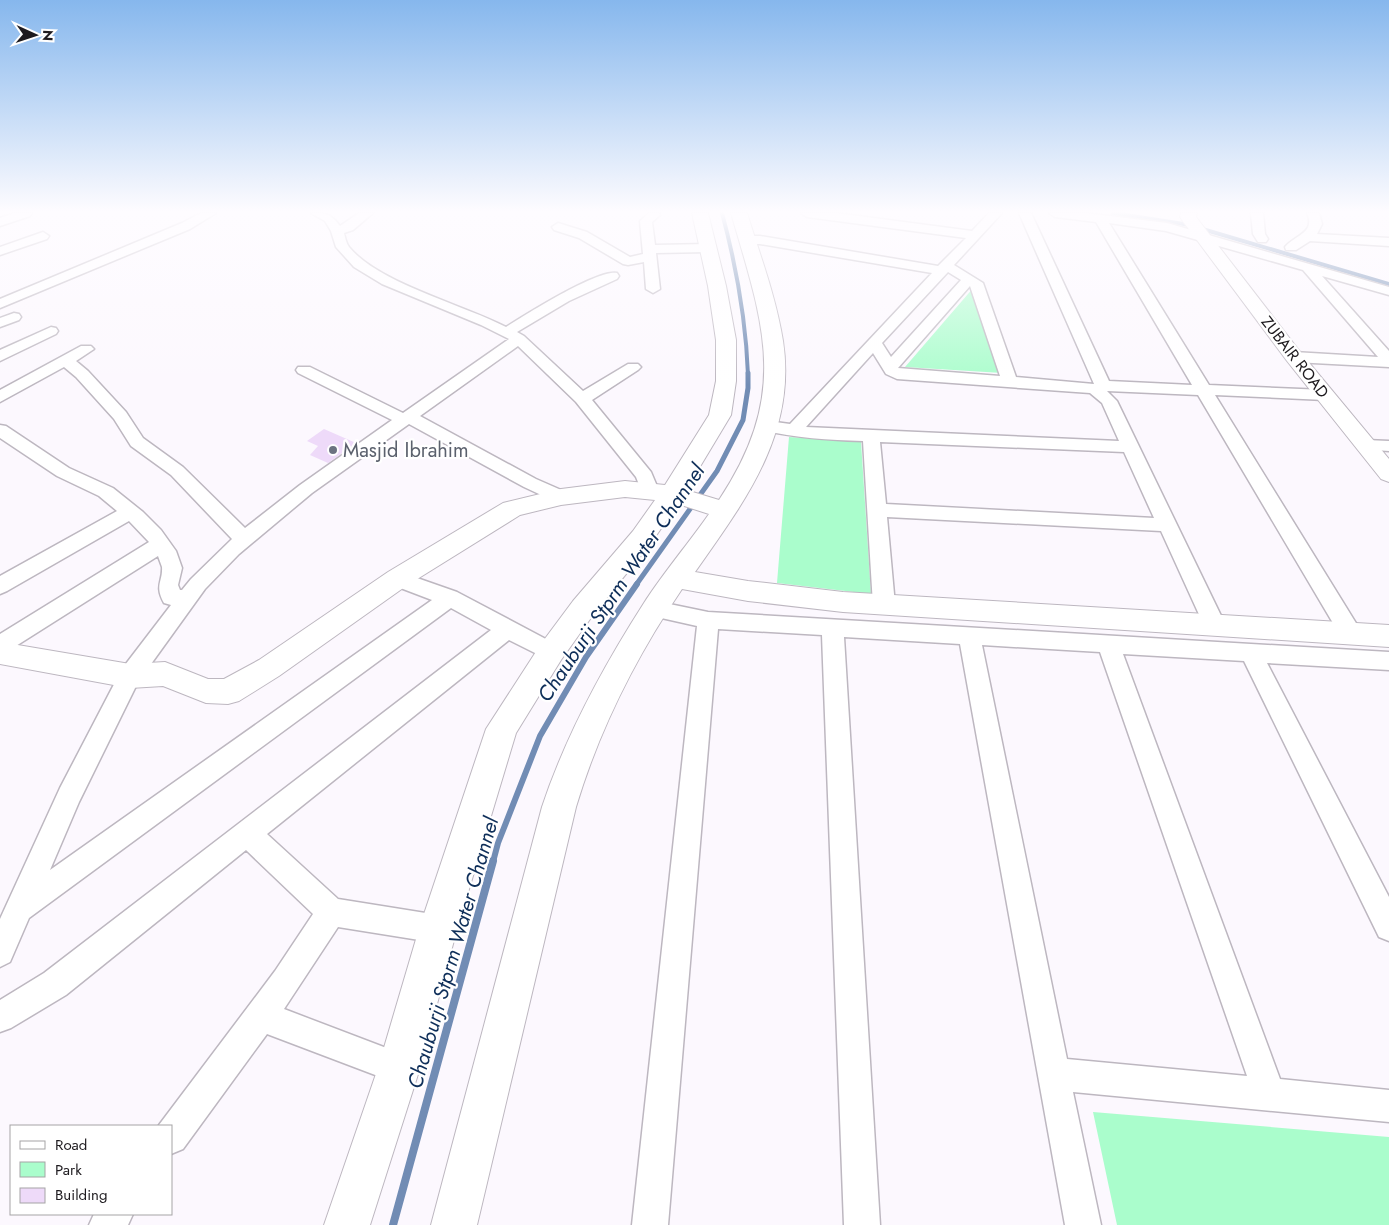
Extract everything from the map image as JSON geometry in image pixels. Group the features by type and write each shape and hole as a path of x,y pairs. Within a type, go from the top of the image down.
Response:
{"street":[{"path":"0,304 81,270"},
{"path":"369,270 387,281 486,322 513,336 582,399 645,476 667,494"},
{"path":"651,270 653,289"},
{"path":"347,1225 399,1068 438,929 502,730 551,652 583,608 642,537 667,494 720,415 726,381 725,333 712,270"},
{"path":"755,270 775,359 775,388 781,428"},
{"path":"454,1225 559,807 578,751 606,694 717,508 781,428 874,342 943,270"},
{"path":"947,270 976,283 1010,382"},
{"path":"1050,270 1100,388 1109,401 1129,447 1215,626"},
{"path":"1130,270 1351,634"},
{"name":"ZUBAIR ROAD","path":"1231,270 1294,357 1389,474"},
{"path":"1317,270 1389,361"},
{"path":"1336,270 1389,291"},
{"path":"0,952 69,796 130,676 205,577 244,539 306,489 406,419 564,298 612,276"},
{"path":"890,368 969,279"},
{"path":"0,323 14,317"},
{"path":"0,356 51,331"},
{"path":"874,342 890,368 897,374 1100,388 1325,395"},
{"path":"0,397 86,349"},
{"path":"1294,357 1389,361"},
{"path":"66,360 82,374 120,416 137,442 177,471 244,539"},
{"path":"582,399 633,367"},
{"path":"304,370 561,497"},
{"path":"781,428 871,436 1129,447"},
{"path":"2,435 63,472 106,492 130,512 166,551 172,568 168,586 171,597 187,599"},
{"path":"871,436 884,604"},
{"path":"1366,445 1389,446"},
{"path":"0,653 130,676 165,674 206,691 228,692 269,668 397,579 512,509 561,497 625,489 667,494 717,508"},
{"path":"877,510 1167,525"},
{"path":"0,586 30,567 130,512"},
{"path":"0,645 161,544"},
{"path":"676,578 748,591 843,602 1389,636"},
{"path":"397,579 450,598 506,630 551,652"},
{"path":"20,908 450,598"},
{"path":"655,609 708,620 1389,661"},
{"path":"650,1225 708,620"},
{"path":"833,628 862,1225"},
{"path":"0,1017 55,984 506,630"},
{"path":"969,636 1083,1225"},
{"path":"1108,644 1270,1095"},
{"path":"1251,653 1389,926"},
{"path":"247,833 331,912 438,929"},
{"path":"172,1137 286,982 331,912"},
{"path":"260,1016 399,1068"},
{"path":"1054,1074 1389,1106"}],"green space":[{"path":"974,287 1002,373 905,367"},
{"path":"789,437 861,442 871,594 777,583"},
{"path":"1093,1112 1389,1137 1389,1225 1117,1225"}],"building":[{"name":"Masjid Ibrahim","path":"324,429 356,443 328,463 310,455 318,446 307,441"}],"waterway":[{"name":"Chauburji Stprm Water Channel","path":"735,270 745,334 748,375"},
{"path":"1342,270 1389,284"},
{"name":"Chauburji Stprm Water Channel","path":"636,585 717,471 743,420 748,375"},
{"name":"Chauburji Stprm Water Channel","path":"493,862 498,843 540,736 586,657 637,584"},
{"name":"Chauburji Stprm Water Channel","path":"393,1225 493,861"}],"place":[{"name":"Masjid Ibrahim","path":"333,450"}]}
